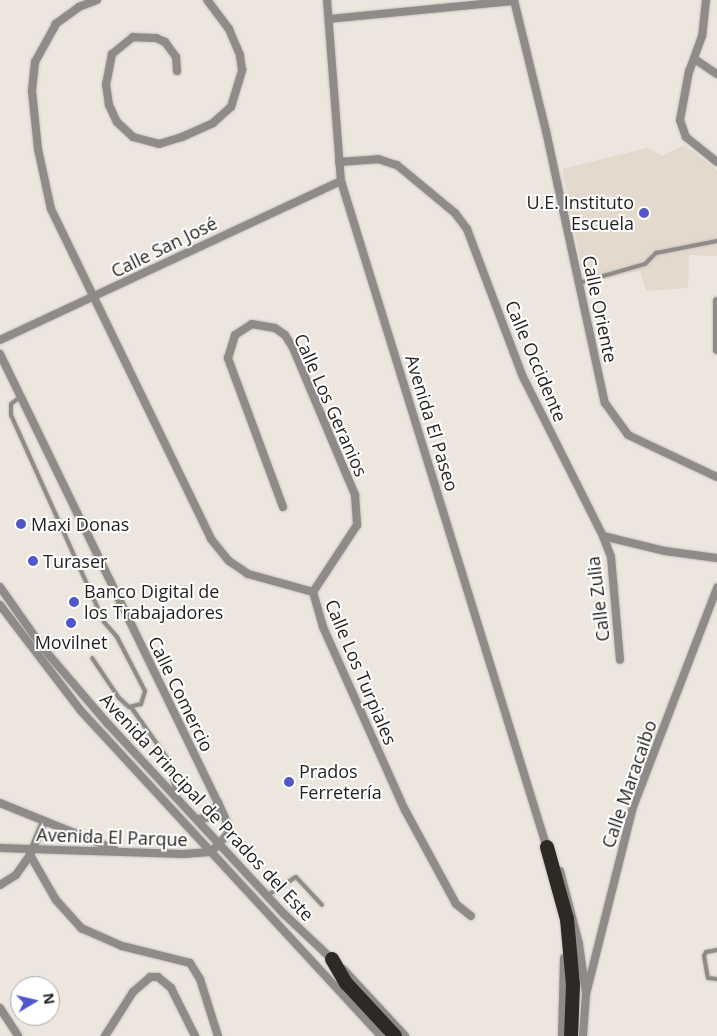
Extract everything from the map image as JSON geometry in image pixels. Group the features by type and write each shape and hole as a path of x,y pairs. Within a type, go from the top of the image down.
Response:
{"highway":[{"path":"547,847 567,919 573,1013 571,1036"},
{"path":"332,959 346,983 395,1036"}],"street":[{"name":"Calle Los Turpiales","path":"97,0 79,7 56,24 34,62 32,84 44,188 58,228 210,539 229,561 248,574 313,592 322,627 405,810 456,904 471,916"},
{"path":"177,71 173,53 165,42 156,38 133,37 112,54 106,84 109,105 116,122 133,138 159,144 182,137 213,123 231,107 242,70 240,55 229,29 207,0"},
{"name":"Avenida El Paseo","path":"327,0 342,181 547,847 565,884 573,910 586,994 583,1036"},
{"path":"329,19 514,0"},
{"name":"Calle Oriente","path":"514,0 605,403 611,415 628,435 717,477"},
{"path":"706,0 696,60 689,71 680,120 686,137 717,162"},
{"path":"696,60 717,74"},
{"name":"Calle Occidente","path":"339,162 378,159 397,165 455,213 467,229 520,369 603,536"},
{"name":"Calle San José","path":"0,340 342,181"},
{"path":"717,301 717,350"},
{"name":"Calle Los Geranios","path":"283,507 228,358 235,335 252,324 275,328 285,335 293,348 355,495 357,525 313,592"},
{"name":"Calle Comercio","path":"0,354 218,802 229,827 219,844"},
{"path":"603,536 664,550 717,558"},
{"name":"Calle Zulia","path":"603,536 611,557 620,660"},
{"name":"Avenida Principal de Prados del Este","path":"0,587 43,648 85,698 219,844 365,990 405,1036"},
{"name":"Calle Maracaibo","path":"586,994 633,807 717,588"},
{"name":"Avenida Principal de Prados del Este","path":"0,606 70,697 381,1036"},
{"path":"197,819 212,816 218,802"},
{"path":"0,803 121,851"},
{"path":"0,885 16,875 31,852 44,822"},
{"name":"Avenida El Parque","path":"0,848 31,852 211,852 219,844"},
{"name":"Avenida El Paseo","path":"547,847 547,865 562,930 565,965 562,1036"},
{"path":"31,852 56,900 81,928 122,946 190,963 200,979 218,1036"},
{"path":"105,1036 133,992 150,977 158,977 171,988 195,1036"},
{"path":"0,1008 18,1036"}],"lane":[{"path":"579,283 645,264 656,253 717,242"},
{"path":"21,397 10,404 11,415 104,622 121,644 145,691 141,704 131,707"},
{"path":"92,658 113,692 131,707 167,758 177,798"},
{"path":"268,895 296,877 322,905"},
{"path":"717,950 704,954 708,978 717,979"}],"shaded area":[{"name":"U.E. Instituto Escuela","path":"684,145 717,170 717,256 689,255 688,288 646,291 640,271 585,283 562,169 647,148 662,156"}],"place":[{"name":"U.E. Instituto Escuela","path":"644,213"},
{"name":"Maxi Donas","path":"21,524"},
{"name":"Turaser","path":"33,561"},
{"name":"Banco Digital de los Trabajadores","path":"74,602"},
{"name":"Movilnet","path":"71,623"},
{"name":"Prados Ferretería","path":"289,782"}]}
